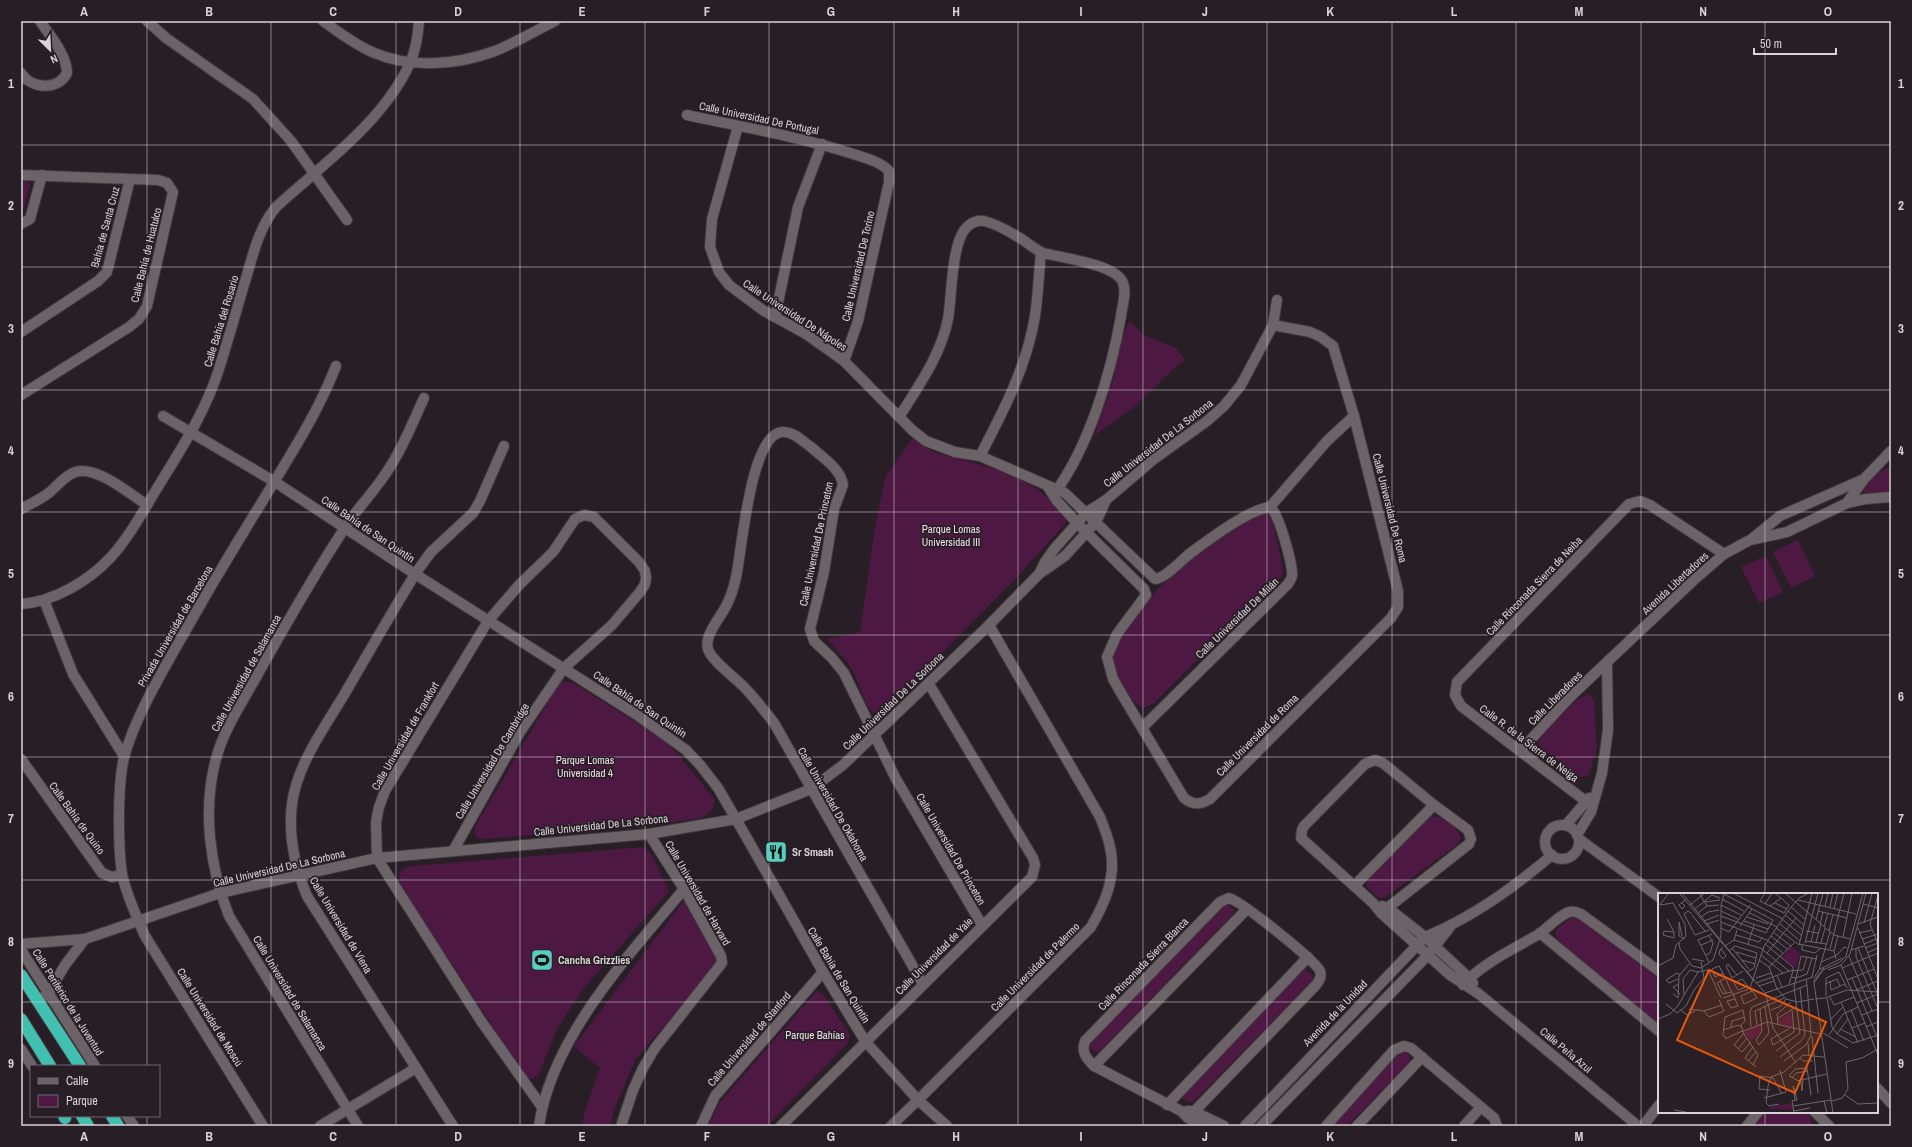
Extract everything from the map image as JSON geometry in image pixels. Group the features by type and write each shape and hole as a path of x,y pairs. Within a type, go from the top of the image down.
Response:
{"highway":[{"path":"21,975 79,1064"},
{"path":"21,1019 42,1065"},
{"path":"21,1019 49,1065"},
{"path":"83,1117 88,1126"},
{"path":"113,1117 118,1126"}],"street":[{"path":"21,73 31,83 44,86 60,82 67,73 67,68 62,56 40,21"},
{"path":"147,21 166,38 253,99 291,141 315,172 347,220"},
{"path":"323,21 354,43 372,52 388,58 411,62 456,61 476,57 495,50 555,21"},
{"name":"Calle Bahia del Rosario","path":"21,604 44,600 71,587 92,573 110,558 127,537 192,432 217,374 262,228 267,218 276,207 355,138 374,118 411,62 417,39 419,21"},
{"name":"Calle Universidad De Portugal","path":"687,115 792,136 822,144 877,163 886,168 890,174"},
{"name":"Calle Universidad De Nápoles","path":"738,126 712,219 710,247 719,272 729,285 753,304 806,334 844,361 912,430 926,441 955,452 980,456 1053,490 1087,512 1155,579 1163,577 1185,557 1211,538 1256,510 1270,507"},
{"path":"775,317 798,207 822,144"},
{"name":"Calle Bahía de Huatulco","path":"21,174 164,181 171,187 173,192 147,306 139,319 129,327 21,394"},
{"name":"Calle Universidad De Torino","path":"844,361 863,302 890,174"},
{"path":"21,224 30,219 42,175"},
{"name":"Bahía de Santa Cruz","path":"21,332 98,281 107,272 130,179"},
{"path":"899,417 921,382 942,342 948,320 955,257 964,229 975,222 986,222 1020,238 1041,252 1107,269 1118,275 1123,282 1125,290 1118,335 1101,396 1079,452 1053,490"},
{"path":"980,456 1012,393 1028,349 1035,316 1041,252"},
{"name":"Calle Universidad De La Sorbona","path":"1039,574 1044,562 1087,512 1106,500 1154,459 1208,421 1224,406 1241,385 1273,325 1277,300"},
{"name":"Calle Universidad De Roma","path":"1273,325 1310,332 1321,337 1333,346 1354,416 1398,591 1398,607"},
{"name":"Privada Universidad de Barcelona","path":"138,920 122,875 120,792 124,756 141,711 218,574 275,482 317,410 336,366"},
{"name":"Calle Universidad de Salamanca","path":"358,1126 229,916 220,893 210,842 210,802 216,758 225,734 344,528 385,475 406,439 424,398"},
{"name":"Calle Bahía de San Quintín","path":"164,416 275,482 488,621 637,715 686,750 718,788 823,972 865,1042 918,1100 947,1126"},
{"path":"1270,507 1328,441 1354,416"},
{"name":"Calle Universidad De Princeton","path":"707,647 709,638 726,607 735,581 747,499 764,448 773,436 781,432 797,436 832,466 844,485 834,509 824,572 810,629 814,641 832,658 844,673 896,779 982,925"},
{"name":"Calle Universidad de Viena","path":"453,1126 307,896 298,875 292,846 292,803 299,777 317,740 415,574 431,552 473,513 480,501 504,446"},
{"path":"1847,503 1864,479 1891,451"},
{"path":"1880,462 1891,465"},
{"path":"21,509 42,498 69,475 81,470 102,476 146,505"},
{"path":"1750,540 1780,516 1864,479"},
{"name":"Calle Universidad De Nápoles","path":"1053,490 1077,523 1143,587 1146,595 1117,634 1107,657 1113,679 1142,727"},
{"name":"Avenida Libertadores","path":"1606,664 1695,579 1724,554 1750,540 1787,532 1847,503 1866,499 1891,497"},
{"name":"Calle Universidad De La Sorbona","path":"21,944 85,939 220,893 377,858 453,850 649,834 736,819 811,789 843,765 874,736 929,684 1039,574 1061,560 1096,522 1106,500"},
{"name":"Calle Rinconada Sierra de Neiba","path":"1454,696 1457,682 1629,504 1640,501 1650,505 1724,554"},
{"name":"Calle Universidad De Milán","path":"1142,727 1288,584 1292,572 1279,520 1274,509 1270,507"},
{"name":"Calle Universidad De Cambridge","path":"453,850 520,732 564,668 612,625 645,584 646,578 640,562 594,518 584,515 579,517"},
{"name":"Calle Universidad de Frankfort","path":"377,858 376,822 379,807 385,791 488,621 519,585 553,552 570,524 579,517"},
{"path":"44,600 73,674 124,756"},
{"name":"Calle Universidad de Roma","path":"1142,727 1184,798 1194,803 1205,802 1210,799 1385,624 1398,607"},
{"name":"Calle Universidad de Palermo","path":"891,1126 1091,927 1104,904 1109,889 1112,868 1111,848 1100,817 989,625"},
{"name":"Calle Universidad De Oklahoma","path":"707,647 710,654 743,686 774,723 923,984"},
{"path":"1566,826 1589,804 1596,792 1602,773 1608,730 1606,664"},
{"name":"Calle Liberadores","path":"1521,750 1570,697 1606,664"},
{"name":"Calle Universidad de Yale","path":"781,1126 1032,877 1035,865 1033,858 929,684"},
{"name":"Calle R. de la Sierra de Neiga","path":"1454,696 1461,706 1521,750 1589,804"},
{"name":"Calle Bahía de Quino","path":"21,759 100,870 107,876 122,875"},
{"path":"1385,911 1471,841 1471,835 1468,830 1379,761 1369,762 1360,770 1304,826 1301,834 1305,842 1373,903 1385,911 1425,937 1436,946 1466,981"},
{"path":"1589,804 1588,819 1578,837 1577,849 1570,856 1561,858 1552,855 1546,845 1547,835 1555,827 1566,826 1574,830 1578,837 1658,896"},
{"path":"1354,886 1434,805"},
{"name":"Calle Universidad de Harvard","path":"621,1126 633,1090 643,1068 655,1048 721,966 721,956 684,889 649,834"},
{"name":"Avenida de la Unidad","path":"1245,1126 1425,937 1450,927 1490,904 1552,855"},
{"path":"377,858 481,1021 542,1107"},
{"path":"539,1126 542,1107 557,1067 592,1003 614,973 684,889"},
{"name":"Calle Rinconada Sierra Blanca","path":"1187,1114 1316,985 1321,978 1321,974 1317,967 1308,958 1247,909 1234,899 1230,898 1223,899 1085,1041 1083,1050 1085,1056 1094,1066 1166,1105 1187,1114 1224,1126"},
{"path":"1094,1066 1247,909"},
{"path":"1385,911 1417,945 1450,975 1466,981"},
{"path":"1466,981 1498,957 1540,933 1568,913 1578,912 1658,970"},
{"name":"Calle Universidad de Moscú","path":"138,920 145,936 263,1126"},
{"name":"Avenida de la Unidad","path":"1261,1126 1428,955 1450,927"},
{"path":"1540,933 1658,1030"},
{"path":"37,1000 48,994 65,965 85,939"},
{"name":"Calle Periférico de la Juventud","path":"21,950 94,1065"},
{"path":"1166,1105 1308,958"},
{"name":"Calle Universidad de Stanford","path":"702,1126 714,1096 823,972"},
{"name":"Calle Peña Azul","path":"1466,981 1479,994 1638,1126"},
{"path":"1377,986 1388,996"},
{"path":"1326,1126 1394,1050 1408,1046 1422,1056 1494,1118 1497,1126"},
{"path":"21,1049 31,1065"},
{"path":"1357,1126 1422,1056"},
{"path":"320,1126 416,1068"},
{"path":"1878,1089 1891,1103"},
{"path":"1643,1126 1658,1106"},
{"path":"1464,1126 1481,1107"},
{"path":"1747,1126 1757,1113"},
{"path":"1816,1113 1824,1124"},
{"name":"Calle Rinconada Sierra Blanca","path":"1187,1114 1204,1126"},
{"path":"128,1117 134,1126"}],"green space":[{"path":"21,181 26,181 30,184 23,212 21,213"},
{"path":"1129,321 1144,335 1176,348 1185,360 1172,370 1133,408 1094,436 1114,378 1119,346"},
{"name":"Parque Lomas Universidad III","path":"913,438 934,452 1007,472 1038,490 1058,507 1067,518 1065,524 1018,576 905,691 885,710 874,713 867,705 852,669 827,639 860,632 875,527 886,475"},
{"path":"1887,468 1891,468 1891,493 1867,494 1863,491 1873,477"},
{"path":"1261,512 1272,517 1283,569 1282,576 1153,704 1143,708 1132,699 1119,680 1109,660 1112,650 1144,605 1168,579 1206,548"},
{"path":"1798,540 1815,576 1791,588 1773,552"},
{"path":"1766,556 1783,592 1759,603 1741,567"},
{"name":"Parque Lomas Universidad 4","path":"564,681 573,683 661,738 676,752 715,800 713,809 702,818 662,824 485,839 476,837 474,829 556,688"},
{"path":"1588,694 1594,700 1597,749 1588,776 1578,777 1538,745 1539,738 1576,700"},
{"path":"1428,816 1434,816 1444,820 1456,829 1461,838 1457,845 1384,898 1379,898 1367,887 1367,881"},
{"path":"645,847 653,857 669,891 583,989 557,1029 538,1076 530,1079 525,1076 401,886 399,878 400,872 405,868 412,866"},
{"path":"685,899 716,955 716,967 636,1058 613,1113 610,1126 582,1126 584,1114 600,1068 574,1046"},
{"path":"1225,902 1234,910 1234,913 1098,1053 1092,1050 1088,1045 1089,1040"},
{"path":"1571,918 1578,918 1658,978 1658,1023 1558,940 1555,934 1557,929"},
{"path":"1305,969 1313,976 1312,981 1192,1103 1182,1098 1181,1094 1300,971"},
{"name":"Parque Bahías","path":"817,991 823,994 850,1035 847,1044 767,1126 708,1126 720,1102"},
{"path":"1405,1052 1410,1057 1410,1062 1347,1126 1329,1126 1400,1053"},
{"path":"1762,1113 1806,1113 1810,1116 1812,1124 1810,1126 1753,1126"}],"place":[{"name":"Sr Smash","path":"776,852"},
{"name":"Cancha Grizzlies","path":"542,960"}]}
